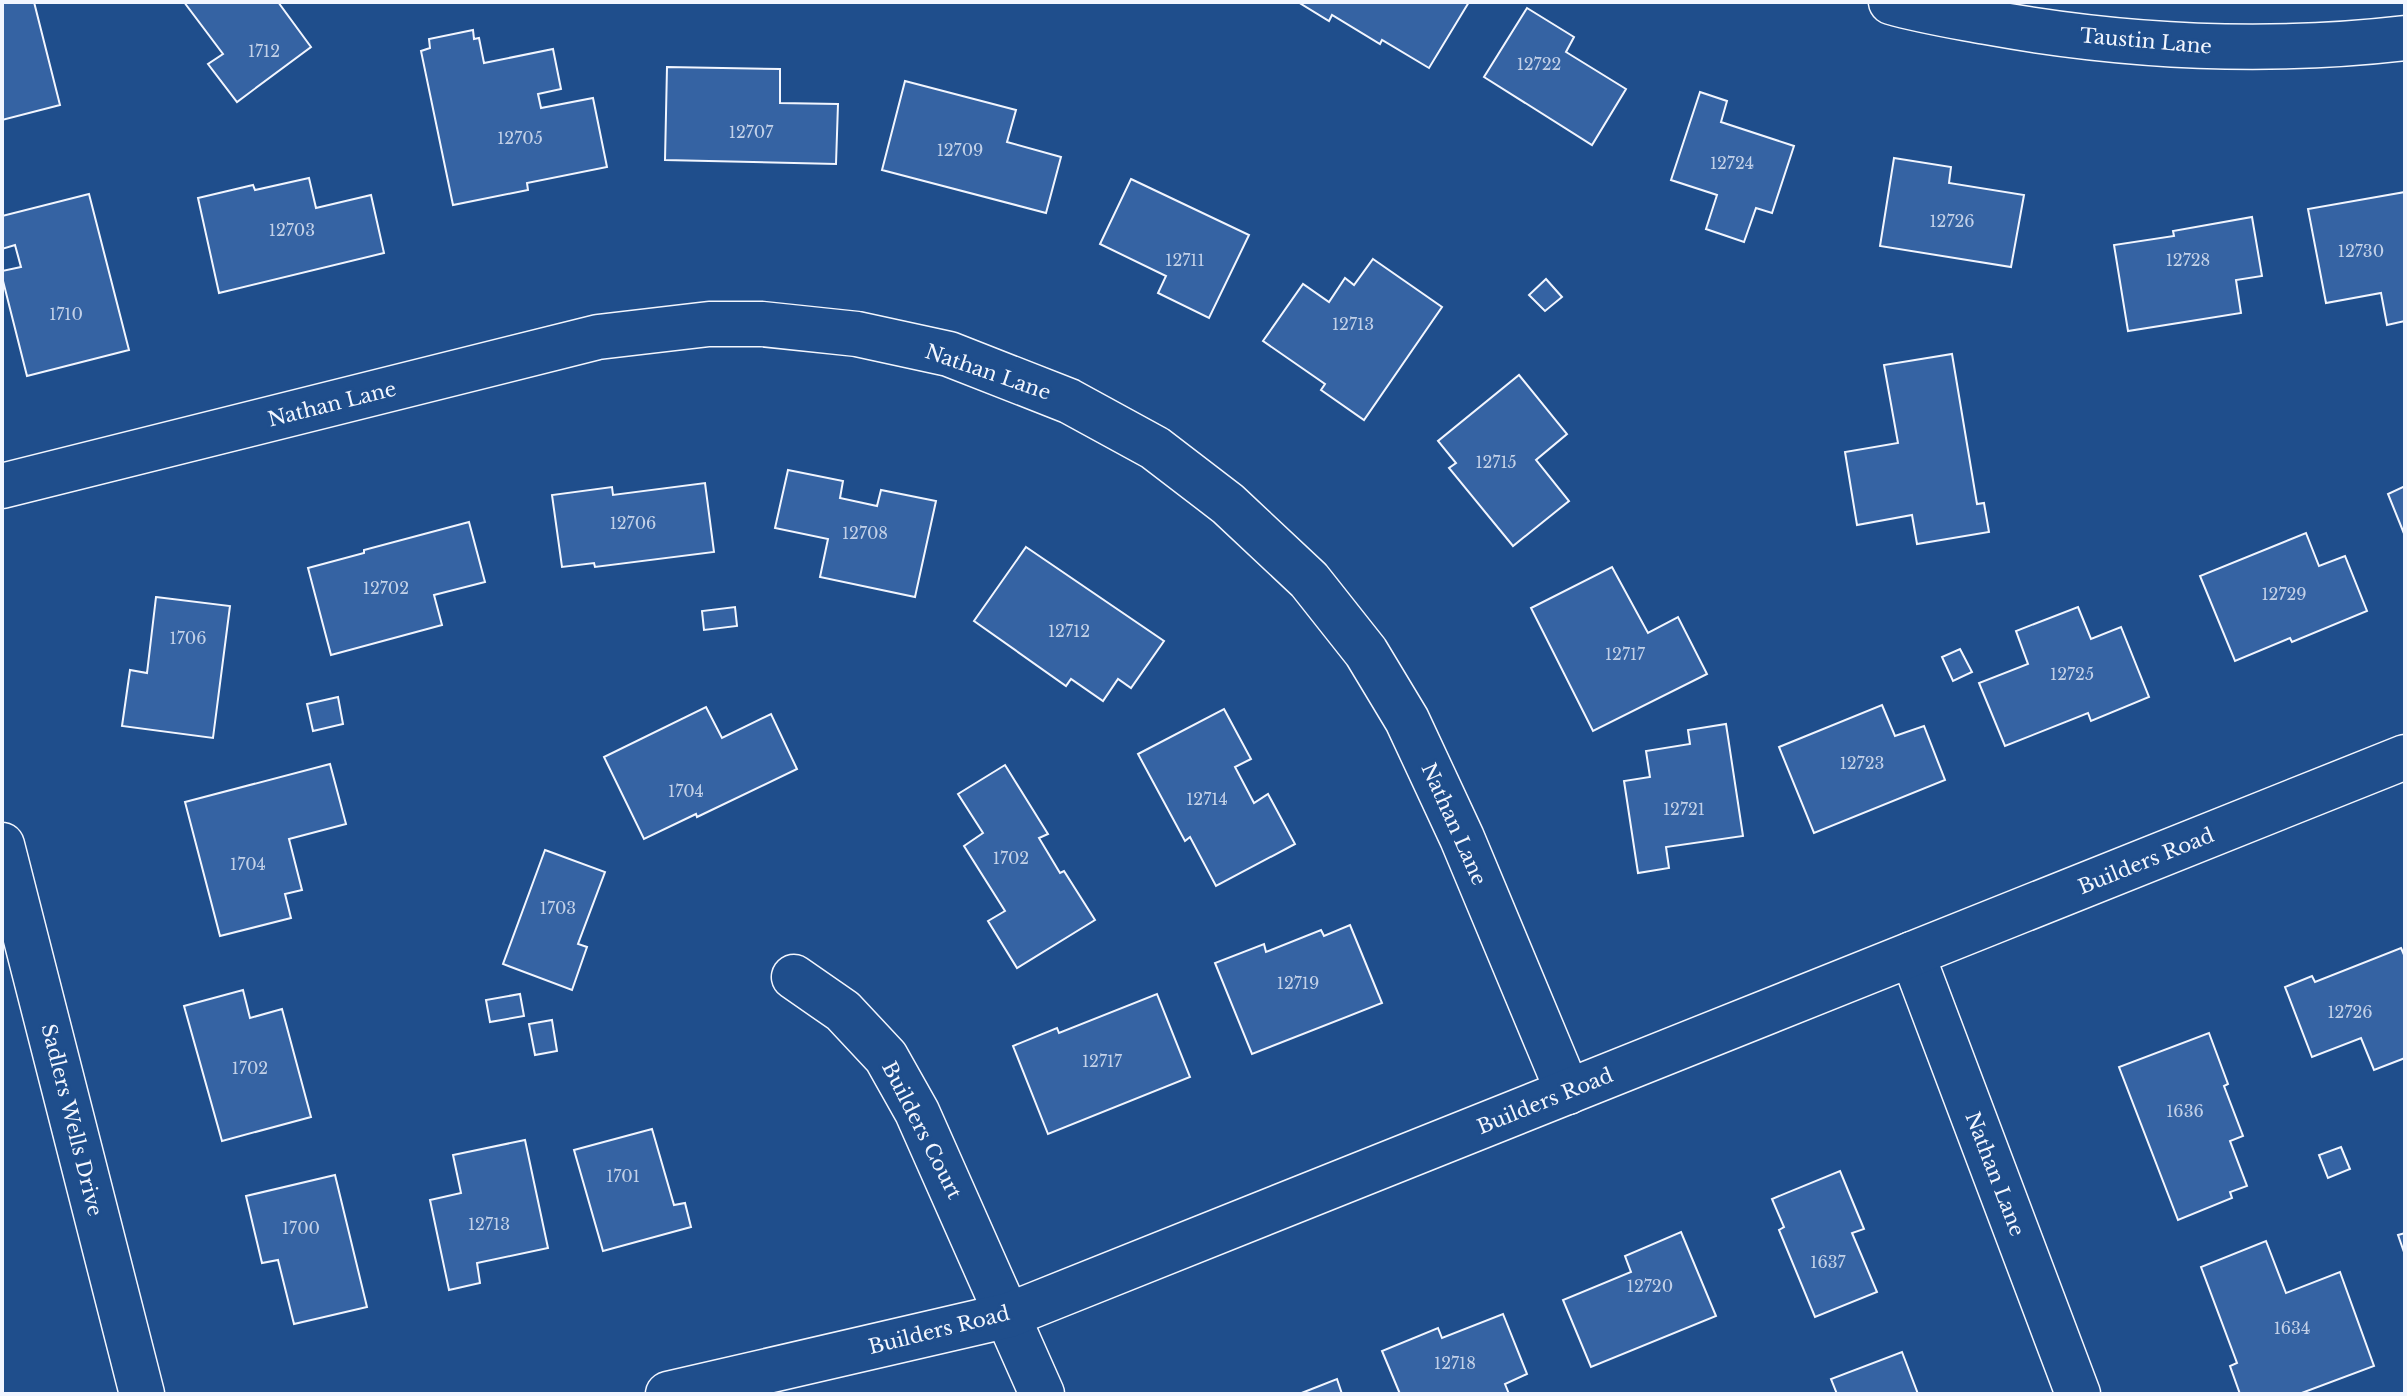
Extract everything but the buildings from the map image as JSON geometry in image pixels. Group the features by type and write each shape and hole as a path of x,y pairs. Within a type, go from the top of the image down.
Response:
{"street":[{"name":"Taustin Lane","path":"1891,2 2047,33 2214,48 2351,44 2405,38"},
{"name":"Nathan Lane","path":"2,486 598,337 709,324 762,324 857,334 949,354 1069,401 1155,448 1228,504 1309,580 1366,652 1407,720 1462,838 1568,1092"},
{"name":"Builders Road","path":"668,1394 1009,1315 2405,757"},
{"name":"Sadlers Wells Drive","path":"2,845 142,1394"},
{"name":"Nathan Lane","path":"1912,954 2078,1394"},
{"name":"Builders Court","path":"794,977 843,1011 886,1057 917,1112 1042,1394"}]}
